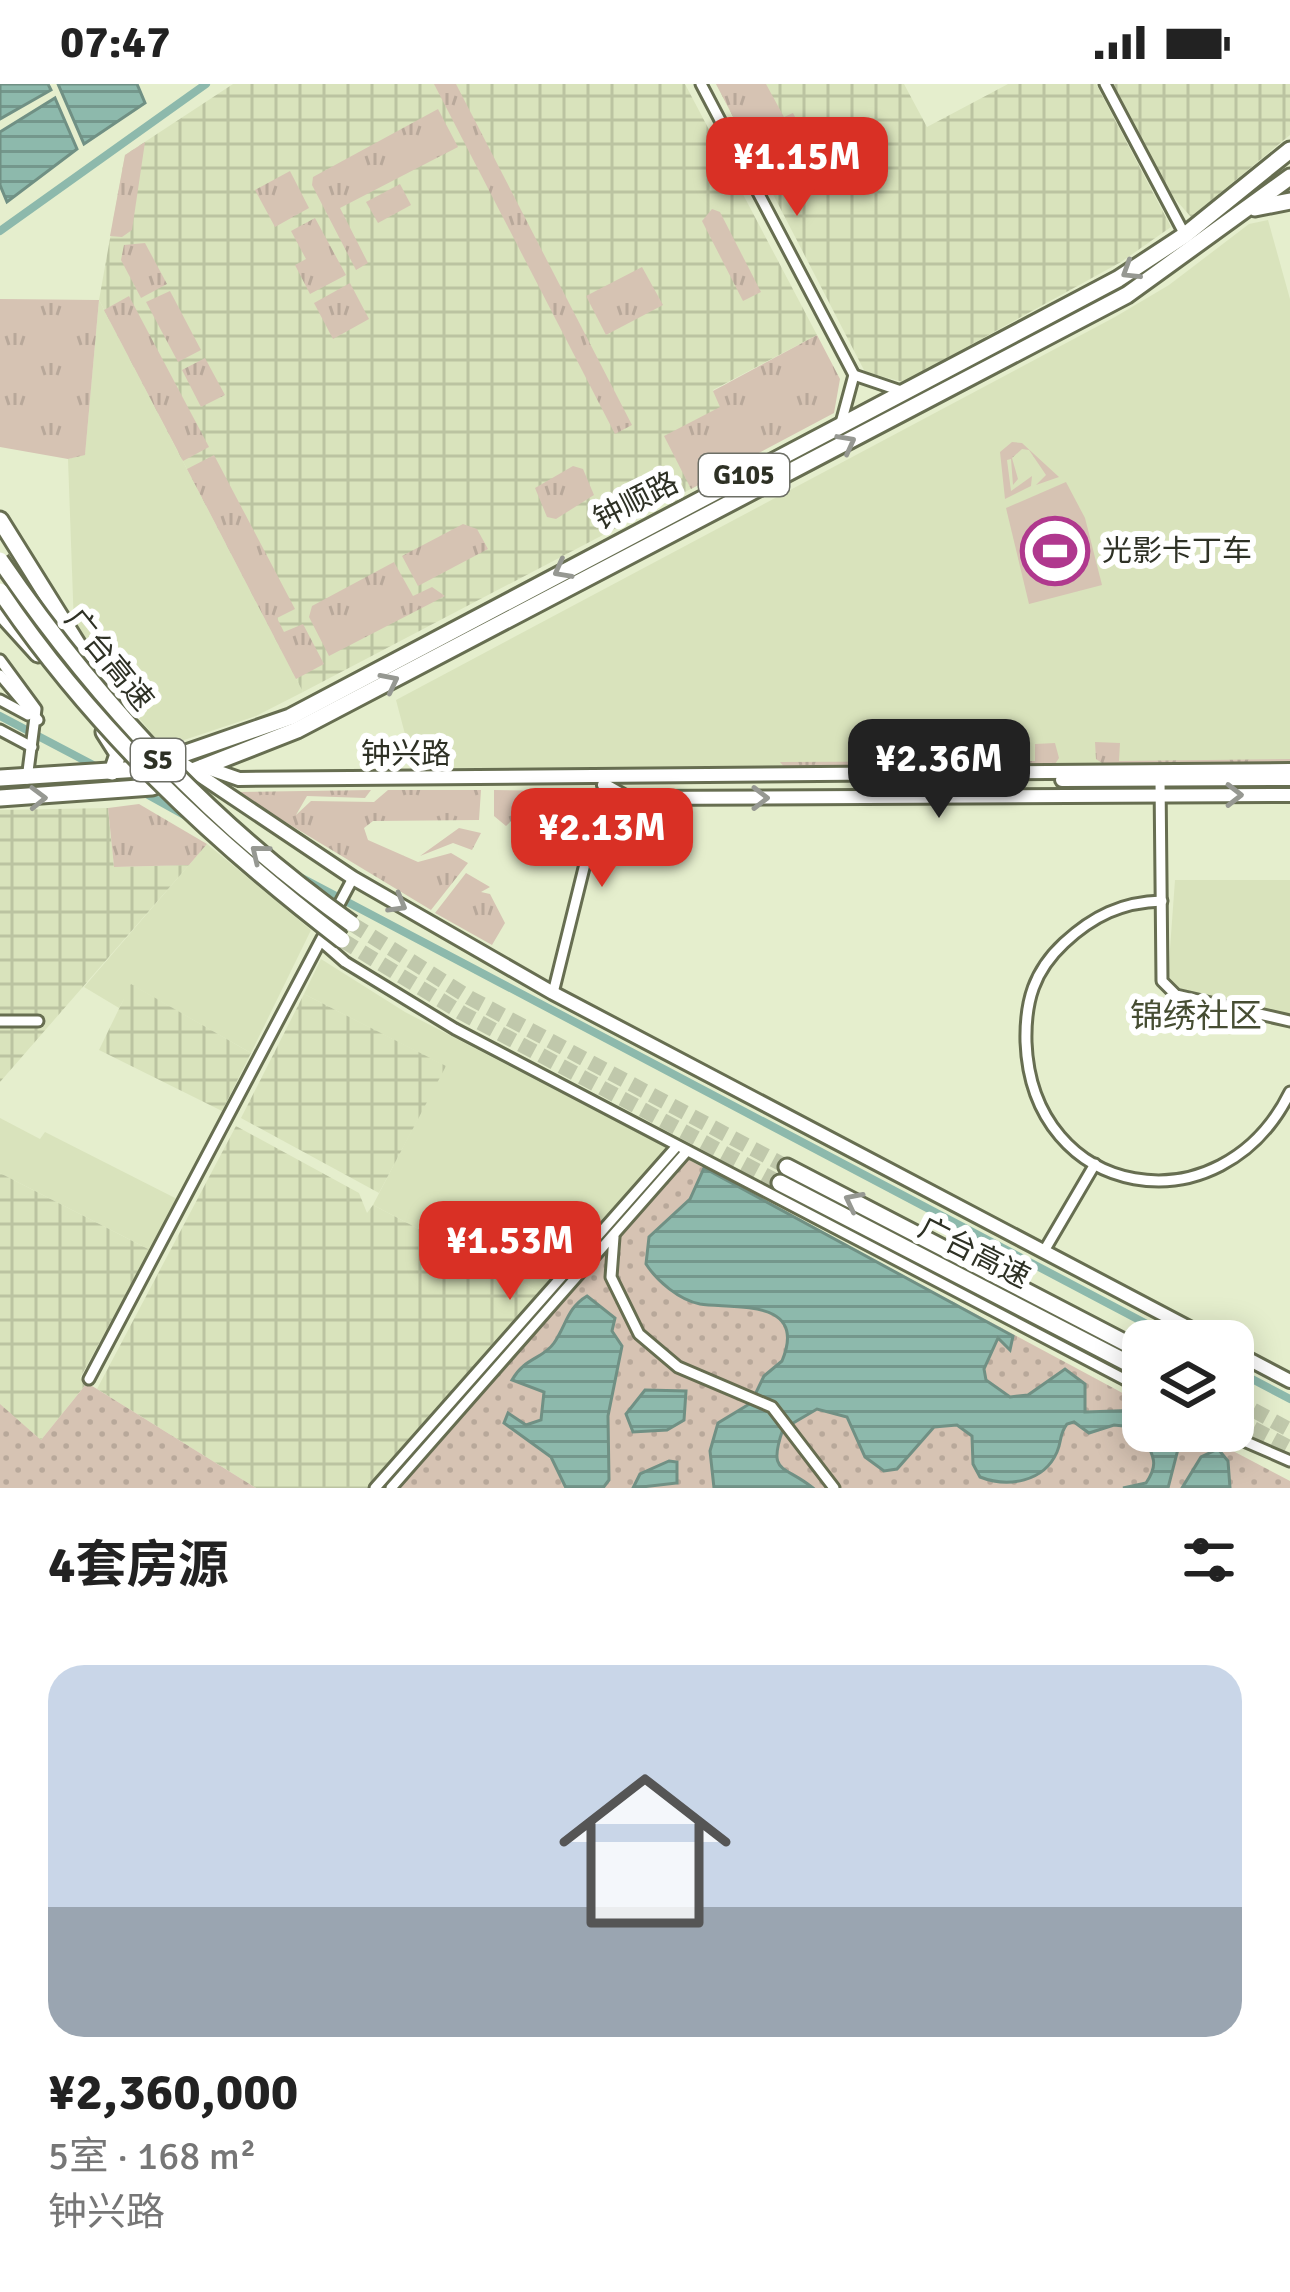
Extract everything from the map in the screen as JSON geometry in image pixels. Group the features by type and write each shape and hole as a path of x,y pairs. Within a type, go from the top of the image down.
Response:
{"highway":[{"name":"钟顺路","path":"174,758 290,717 1118,279 1185,235 1290,150"},
{"name":"钟顺路","path":"193,774 440,657 1127,295 1252,209 1290,177"},
{"path":"1252,209 1290,201"},
{"path":"0,520 109,694 155,749 193,774"},
{"name":"广台高速","path":"0,560 148,750 236,834 352,924"},
{"name":"广台高速","path":"0,591 85,704 138,763 246,865 342,940"},
{"path":"0,612 116,747 112,772"},
{"path":"432,638 440,657"},
{"name":"G105","path":"0,778 75,777 174,758"},
{"name":"G105","path":"0,798 152,787 193,774"},
{"name":"广台高速","path":"1122,1342 783,1175 1122,1360"}],"main road":[{"name":"钟兴路","path":"174,758 193,774 238,779 1290,779"},
{"name":"钟兴路","path":"605,781 1290,770"},
{"path":"193,774 350,882 1174,1320"},
{"path":"605,781 627,798 1290,795"},
{"path":"1254,1362 1290,1381"}],"street":[{"path":"701,84 854,375 841,423"},
{"path":"1105,84 1185,235"},
{"path":"854,375 904,392"},
{"path":"0,660 36,709 27,779"},
{"path":"0,675 38,720"},
{"path":"0,700 38,720"},
{"path":"0,730 33,743"},
{"path":"1160,778 1167,988 1290,1021"},
{"path":"554,993 605,781"},
{"path":"89,1379 350,882"},
{"path":"1162,901 1135,902 1094,919 1048,959 1032,985 1026,1034 1035,1101 1055,1131 1095,1164 1145,1181 1208,1174 1261,1140 1290,1092"},
{"path":"321,941 345,962 455,1029 1122,1378"},
{"path":"0,1021 38,1021"},
{"path":"391,1488 614,1234 682,1149"},
{"path":"375,1488 682,1149"},
{"path":"1044,1251 1095,1164"},
{"path":"614,1234 610,1277 639,1334 678,1366 772,1407 834,1488"},
{"path":"1254,1445 1290,1461"}],"shaded area":[{"path":"233,84 685,84 817,335 713,390 748,459 303,692 99,300 125,155"},
{"path":"716,84 904,84 927,127 1008,84 1096,84 1171,227 1121,262 903,382 865,372"},
{"path":"1112,84 1290,84 1290,135 1191,217 1167,190"},
{"path":"1268,220 1290,299 1290,766 414,768 396,700 1115,317 1169,285 1249,224"},
{"path":"99,300 303,692 256,716 163,747 100,671 74,626 68,459 85,454"},
{"path":"108,808 114,867 189,865 0,1082 0,810"},
{"path":"207,844 311,930 251,1053 132,985 119,1008 84,987"},
{"path":"1175,880 1290,880 1290,1014 1167,990"},
{"path":"321,959 405,1012 669,1149 543,1294 373,1205 445,1066 304,994"},
{"path":"131,984 251,1053 222,1111 99,1050"},
{"path":"304,994 446,1066 379,1193 241,1118"},
{"path":"0,1118 40,1139 45,1132 177,1199 150,1250 0,1173"},
{"path":"236,1126 359,1193 367,1213 373,1205 543,1294 368,1488 256,1488 97,1389"},
{"path":"0,1173 150,1250 80,1378 87,1383 41,1440 0,1405"}],"green space":[{"path":"434,84 456,84 632,425 615,434"},
{"path":"716,84 766,84 784,117 793,113 803,132 794,137 775,127 746,141"},
{"path":"438,109 458,147 340,208 368,263 356,270 312,185 313,177"},
{"path":"145,142 132,230 122,237 110,236 125,155"},
{"path":"290,171 309,208 275,227 255,190"},
{"path":"400,184 411,205 378,223 366,202"},
{"path":"712,209 720,212 761,292 743,301 702,221"},
{"path":"315,218 346,275 310,294 295,265 306,259 291,231"},
{"path":"145,243 167,284 141,298 121,260 124,245"},
{"path":"642,267 663,305 606,335 586,296"},
{"path":"350,283 369,319 333,339 314,303"},
{"path":"170,291 201,350 178,362 146,302"},
{"path":"129,296 209,447 183,461 104,310"},
{"path":"0,299 99,300 85,455 68,459 0,447"},
{"path":"817,335 840,379 834,413 691,489 664,436 720,407 713,391"},
{"path":"205,358 225,395 201,407 182,370"},
{"path":"1012,442 1022,443 1059,477 1036,485 1046,475 1029,450 1022,449 1012,458 1018,479 1013,485 1011,459 1007,460 1011,491 1032,476 1031,486 1005,499 1000,452"},
{"path":"214,455 295,609 277,618 284,632 303,624 324,664 296,679 187,469"},
{"path":"573,466 583,469 594,495 556,519 547,517 535,488"},
{"name":"光影卡丁车","path":"1066,482 1085,518 1102,585 1029,604 1006,508"},
{"path":"463,524 477,529 488,549 418,586 402,556"},
{"path":"394,562 413,596 432,587 445,596 329,656 309,617 312,606"},
{"path":"1095,742 1120,743 1119,761 1290,759 1290,766 1105,765 1096,759"},
{"path":"1055,743 1059,758 1053,767 786,769 780,762 1035,761 1035,744"},
{"path":"371,790 365,798 307,796 296,815 311,801 374,802 388,790 481,790 479,820 373,821 364,828 368,840 418,862 451,853 468,863 431,910 236,792"},
{"path":"494,790 572,791 589,805 578,848 574,847 582,807 538,798 529,838 517,819 535,798 506,826 494,816"},
{"path":"538,798 582,807 571,861 549,856 551,843 530,838"},
{"path":"139,804 207,844 189,865 114,867 108,808"},
{"path":"459,828 481,833 472,850 453,843 420,856"},
{"path":"466,873 490,887 481,892 490,894 505,923 492,945 435,913"},
{"path":"678,1154 1122,1393 1122,1452 1235,1452 1290,1481 1290,1488 383,1488"},
{"path":"87,1383 256,1488 0,1488 0,1404 41,1440"}],"water":[{"path":"0,84 48,84 51,90 0,119"},
{"path":"58,84 137,84 145,103 84,144"},
{"path":"55,98 77,149 7,202 0,185 0,132"},
{"path":"704,1168 1013,1336 1010,1350 998,1338 984,1369 986,1380 1010,1397 1028,1395 1065,1369 1085,1384 1085,1412 1122,1411 1122,1426 1089,1433 1074,1422 1067,1424 1057,1452 1043,1470 1024,1480 1002,1482 980,1477 973,1464 972,1436 957,1425 934,1427 897,1469 884,1471 865,1457 847,1417 817,1409 783,1429 777,1454 781,1467 813,1488 714,1488 710,1451 718,1423 751,1403 764,1376 782,1361 788,1340 776,1316 747,1307 692,1302 669,1289 646,1264 649,1237 690,1199"},
{"path":"587,1296 615,1318 612,1331 622,1346 608,1416 609,1480 603,1488 566,1488 551,1457 504,1423 508,1413 526,1425 541,1420 544,1392 512,1380 550,1348 571,1312"},
{"path":"645,1390 686,1391 684,1420 667,1430 633,1432 626,1414"},
{"path":"1151,1452 1177,1452 1168,1488 1123,1488 1146,1483 1154,1461"},
{"path":"1220,1452 1228,1461 1230,1488 1182,1488 1201,1457"},
{"path":"677,1462 677,1483 633,1488 640,1474"}],"waterway":[{"path":"0,231 206,84"},
{"path":"0,716 97,767"},
{"path":"141,791 186,816"},
{"path":"300,877 1139,1320"},
{"path":"1254,1380 1290,1399"}],"tunnel":[{"path":"352,924 470,998 787,1167"},
{"path":"342,940 462,1013 780,1183"},
{"path":"1254,1410 1290,1430"},
{"path":"1254,1429 1290,1448"}],"place":[{"name":"光影卡丁车","path":"1055,551"}],"district":[{"name":"锦绣社区","path":"1196,1016"}]}
